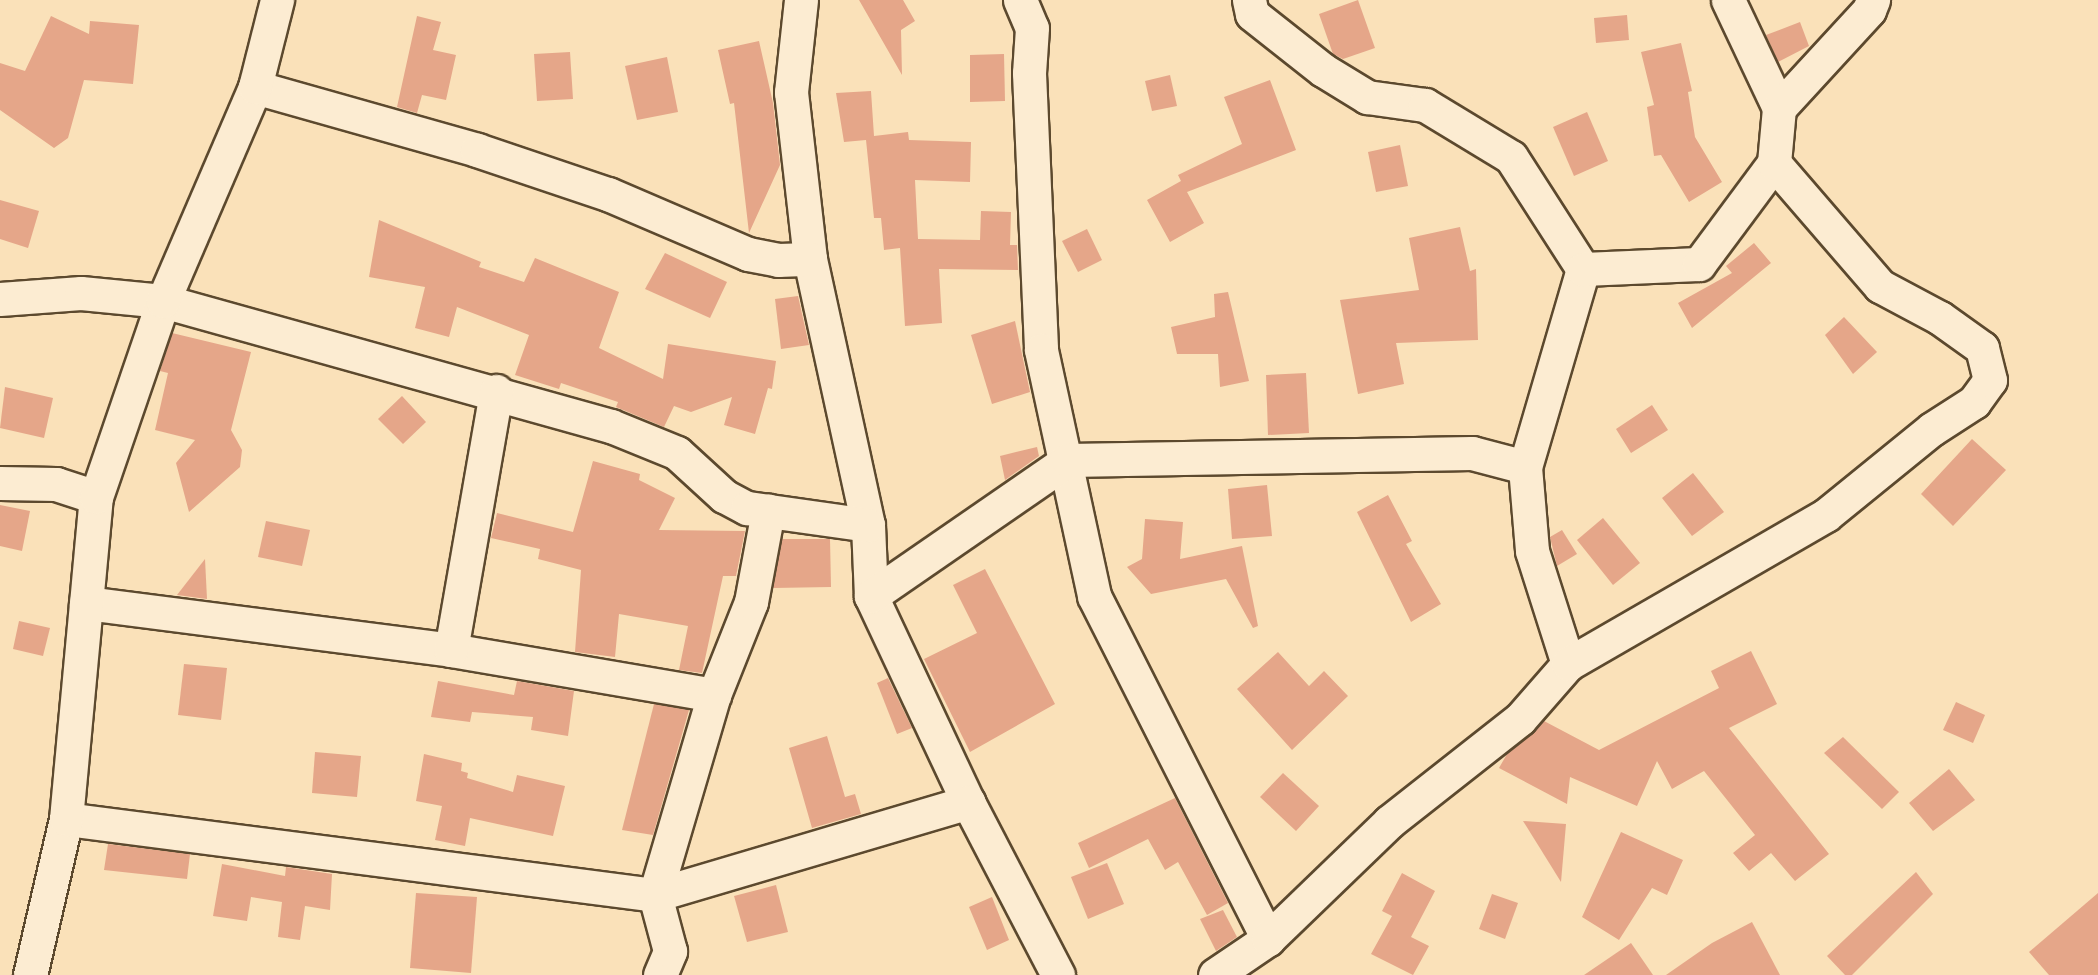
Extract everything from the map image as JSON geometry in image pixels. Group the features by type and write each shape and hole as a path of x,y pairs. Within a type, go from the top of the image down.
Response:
{"street":[{"path":"30,975 66,819 96,497 163,301 255,87 277,0"},
{"path":"801,0 791,92 810,259 868,524 871,596 968,802 1058,975"},
{"path":"1020,0 1032,28 1029,73 1041,350 1068,460 1094,596 1268,939"},
{"path":"1249,0 1252,14 1323,70 1367,97 1425,105 1511,157 1583,269 1525,467 1531,551 1568,664"},
{"path":"1583,269 1699,264 1774,163 1779,108 1728,0"},
{"path":"1779,108 1869,10 1873,0"},
{"path":"255,87 477,150 608,194 748,254 778,260 810,259"},
{"path":"1214,975 1268,939 1389,822 1520,719 1568,664 1826,515 1932,429 1975,402 1990,380 1982,348 1940,318 1880,286 1774,163"},
{"path":"0,299 81,293 163,301 496,391 640,436 677,453 724,496 768,511 868,524"},
{"path":"451,650 496,391"},
{"path":"871,596 1068,460 1472,453 1525,467"},
{"path":"0,483 56,484 96,497"},
{"path":"660,975 670,951 655,895 714,695 751,602 768,511"},
{"path":"86,603 451,650 714,695"},
{"path":"66,819 655,895 968,802"}],"building":[{"path":"859,0 903,0 915,21 901,30 902,75"},
{"path":"1358,0 1375,48 1343,59 1333,54 1319,14"},
{"path":"1627,15 1629,40 1596,43 1594,18"},
{"path":"51,16 89,34 90,21 139,25 133,84 84,80 68,138 54,148 0,110 0,63 25,71"},
{"path":"417,16 441,22 433,50 456,55 446,100 422,95 417,113 397,107"},
{"path":"1800,22 1809,46 1778,62 1766,35"},
{"path":"759,41 773,103 780,165 749,233 734,103 730,104 718,50"},
{"path":"1681,43 1692,91 1688,92 1695,137 1722,182 1689,202 1661,155 1654,156 1647,107 1654,105 1641,52"},
{"path":"570,52 573,99 537,101 534,54"},
{"path":"1004,54 1005,101 970,102 970,55"},
{"path":"667,57 678,112 637,120 625,66"},
{"path":"1170,75 1177,106 1152,111 1145,81"},
{"path":"1270,80 1296,150 1187,192 1204,223 1170,242 1147,200 1181,181 1178,175 1242,144 1224,97"},
{"path":"871,91 874,136 908,132 909,140 971,142 970,182 915,180 918,239 980,240 981,211 1011,212 1010,245 1017,245 1018,270 939,269 942,323 905,326 900,248 884,250 881,218 874,218 866,140 844,142 836,93"},
{"path":"1587,112 1608,161 1574,176 1553,127"},
{"path":"1400,145 1408,186 1376,192 1368,152"},
{"path":"0,200 39,211 28,248 0,239"},
{"path":"379,220 481,262 479,267 524,282 535,258 619,292 599,348 663,379 668,344 776,361 772,389 768,388 755,434 724,425 732,397 691,412 674,406 664,427 616,407 618,402 561,383 559,389 515,375 529,335 457,307 449,337 415,328 425,287 369,277"},
{"path":"1460,227 1470,271 1476,269 1478,340 1396,343 1404,384 1358,394 1340,300 1419,290 1409,238"},
{"path":"1087,229 1102,260 1078,272 1062,241"},
{"path":"1754,243 1771,263 1692,328 1678,303 1732,273 1726,266"},
{"path":"665,253 727,282 710,318 645,289"},
{"path":"1228,292 1249,381 1220,387 1218,354 1177,354 1171,327 1215,317 1214,294"},
{"path":"798,296 809,345 781,349 775,299"},
{"path":"1844,317 1877,352 1853,374 1825,335"},
{"path":"1015,321 1030,392 992,404 971,335"},
{"path":"172,333 251,352 231,430 242,450 240,467 189,512 176,463 195,440 155,430 168,373 160,371"},
{"path":"1306,373 1309,433 1268,435 1266,375"},
{"path":"5,387 53,398 44,438 0,428"},
{"path":"402,396 426,422 403,444 378,419"},
{"path":"1652,405 1668,430 1631,453 1616,429"},
{"path":"1972,439 2006,470 1953,526 1921,494"},
{"path":"1037,447 1039,456 1005,480 1000,456"},
{"path":"593,461 640,474 639,480 675,498 659,530 745,531 736,576 723,576 702,673 679,670 688,626 619,614 615,657 575,652 581,570 538,559 540,549 491,538 497,513 573,532"},
{"path":"1693,473 1724,512 1692,536 1662,498"},
{"path":"1267,485 1272,536 1232,539 1228,489"},
{"path":"1388,495 1412,541 1406,544 1441,604 1411,622 1357,512"},
{"path":"0,505 30,511 22,551 0,546"},
{"path":"1603,518 1640,563 1613,585 1577,540"},
{"path":"1145,519 1183,522 1180,559 1242,546 1258,626 1253,628 1226,579 1151,594 1127,567 1142,559"},
{"path":"266,521 310,530 302,566 258,557"},
{"path":"1562,530 1577,554 1557,566 1550,537"},
{"path":"782,539 830,539 831,587 773,588"},
{"path":"205,559 207,599 177,595"},
{"path":"985,569 1055,704 970,752 924,659 977,633 953,585"},
{"path":"19,621 50,628 43,656 13,649"},
{"path":"1751,651 1777,704 1729,728 1829,854 1795,881 1771,853 1749,871 1733,853 1755,835 1704,771 1672,789 1657,761 1637,806 1570,777 1567,804 1499,768 1507,754 1544,721 1599,750 1719,688 1711,671"},
{"path":"1278,652 1309,686 1324,671 1348,696 1292,750 1237,689"},
{"path":"184,664 227,668 221,720 178,715"},
{"path":"888,678 912,728 897,734 877,683"},
{"path":"438,681 514,695 517,681 574,691 568,736 531,730 533,717 472,712 470,722 431,717"},
{"path":"1956,702 1985,715 1973,743 1943,730"},
{"path":"654,704 689,710 653,835 622,830"},
{"path":"827,736 845,797 855,794 861,814 812,828 789,748"},
{"path":"1843,737 1899,792 1882,809 1824,753"},
{"path":"315,752 361,756 357,797 312,793"},
{"path":"424,754 462,763 461,771 468,773 467,778 513,792 517,775 565,786 553,836 470,818 465,846 435,840 442,806 416,801"},
{"path":"1949,769 1975,800 1933,831 1909,803"},
{"path":"1283,773 1319,806 1296,831 1260,797"},
{"path":"1175,798 1228,903 1207,915 1178,862 1165,870 1148,839 1089,868 1078,843"},
{"path":"1523,821 1566,824 1561,882"},
{"path":"1621,832 1683,860 1667,895 1652,888 1619,940 1582,917"},
{"path":"108,844 190,854 187,879 104,870"},
{"path":"1107,863 1124,904 1088,919 1071,877"},
{"path":"222,864 285,876 286,867 332,874 330,910 305,906 300,940 278,937 282,902 251,897 247,921 213,916"},
{"path":"1916,872 1933,894 1852,975 1845,975 1827,956"},
{"path":"1402,873 1435,891 1411,937 1429,946 1413,975 1371,954 1392,916 1382,911"},
{"path":"776,885 788,932 747,942 734,896"},
{"path":"416,893 477,897 471,973 410,968"},
{"path":"2098,893 2098,975 2049,975 2029,952"},
{"path":"1492,894 1518,903 1505,939 1479,929"},
{"path":"992,897 1009,940 987,950 969,907"},
{"path":"1223,910 1237,937 1216,951 1200,919"},
{"path":"1752,922 1780,975 1666,975 1712,943"},
{"path":"1631,943 1653,975 1584,975"}]}
